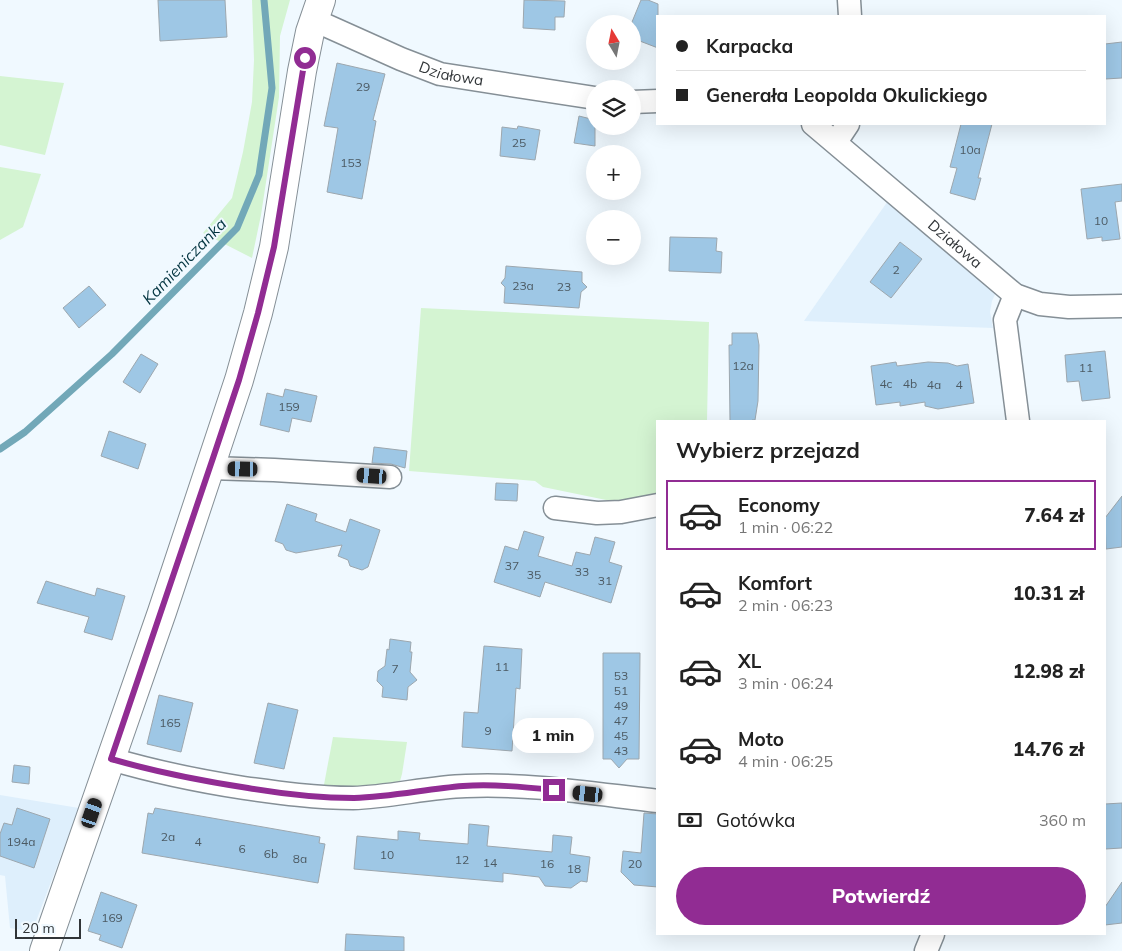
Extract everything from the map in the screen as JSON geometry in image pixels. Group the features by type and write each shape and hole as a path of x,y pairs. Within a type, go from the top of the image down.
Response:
{"street":[{"path":"849,0 850,15"},
{"path":"44,951 242,370 274,247 302,71 317,10"},
{"name":"Działowa","path":"317,10 401,59 440,74 586,97"},
{"path":"641,102 656,101"},
{"name":"Działowa","path":"816,125 842,133 1015,295 1040,304 1069,308 1122,306"},
{"path":"1015,295 1005,320 1018,420"},
{"path":"210,468 390,477"},
{"path":"555,508 597,513 620,512 656,505"},
{"path":"111,759 143,769 294,795 354,798 466,786 500,786 656,801"},
{"path":"926,951 933,935"}],"shaded area":[{"path":"890,198 997,290 990,312 993,328 804,321"},
{"path":"0,795 79,808 32,932 10,928 5,876 0,875"}],"green space":[{"path":"252,0 290,0 280,36 279,97 261,215 252,258 203,233 232,198 243,152 252,102 254,60"},
{"path":"0,76 64,83 45,155 0,145"},
{"path":"0,167 41,174 23,227 0,240"},
{"path":"421,308 709,322 707,420 656,420 656,496 635,503 611,501 543,487 535,481 409,471"},
{"path":"333,737 407,742 400,781 390,789 323,790"}],"building":[{"path":"158,0 225,0 227,37 160,41"},
{"path":"524,0 565,1 564,17 555,17 555,30 523,28"},
{"path":"641,0 648,0 658,4 656,47 641,41 641,15 635,15"},
{"path":"1122,42 1122,78 1106,79 1106,44"},
{"path":"337,63 385,74 373,120 376,121 362,199 327,192 338,128 324,126"},
{"path":"579,116 586,118 586,135 595,135 595,145 574,143"},
{"path":"961,125 992,125 978,178 981,178 975,200 950,193 957,168 950,167"},
{"path":"518,126 540,130 535,160 500,156 502,127 517,129"},
{"path":"1122,184 1122,201 1115,202 1120,239 1102,241 1102,237 1087,239 1081,189"},
{"path":"670,237 717,238 716,251 722,252 721,273 669,271"},
{"path":"900,242 922,259 891,298 870,282"},
{"path":"506,266 582,272 582,282 587,287 581,292 579,308 504,303 505,287 501,283 505,278"},
{"path":"89,286 106,305 79,328 63,308"},
{"path":"732,333 757,333 759,345 758,401 755,420 730,420 729,345 732,345"},
{"path":"1105,351 1110,398 1082,401 1079,381 1067,382 1065,355"},
{"path":"141,354 158,364 140,393 123,382"},
{"path":"896,362 897,366 928,362 948,363 957,366 968,364 974,403 938,409 925,406 925,402 900,406 900,402 876,405 871,366"},
{"path":"285,389 317,396 311,422 292,418 289,432 260,425 267,393 283,397"},
{"path":"109,431 146,444 138,469 101,456"},
{"path":"374,447 407,451 405,468 391,464 372,463"},
{"path":"496,483 518,484 517,501 495,500"},
{"path":"1122,496 1122,547 1106,549 1106,517"},
{"path":"287,504 317,514 315,521 346,532 350,519 380,530 368,567 362,570 350,566 348,560 338,556 342,545 296,553 286,550 283,544 275,541"},
{"path":"524,531 544,537 538,556 572,566 576,552 590,555 595,537 615,542 609,562 622,566 611,603 545,582 540,597 494,582 505,546 518,550"},
{"path":"46,581 95,596 97,588 125,596 112,640 84,632 89,617 37,603"},
{"path":"390,639 411,642 410,672 417,680 408,687 407,700 382,697 383,687 377,681 378,671 385,666"},
{"path":"484,646 522,649 520,689 516,688 512,751 462,747 464,712 478,713"},
{"path":"603,653 640,653 639,759 627,759 619,768 611,759 603,759"},
{"path":"159,695 193,703 181,752 147,744"},
{"path":"268,703 298,710 284,769 254,763"},
{"path":"14,765 30,767 29,784 12,782"},
{"path":"1122,803 1122,848 1106,849 1106,804"},
{"path":"17,808 50,819 34,868 0,856 0,834 4,823 12,825"},
{"path":"155,808 320,837 319,843 325,844 318,883 142,853 148,813 153,814"},
{"path":"644,813 656,814 656,887 634,885 621,872 623,851 641,853"},
{"path":"469,824 489,826 487,846 552,852 553,835 572,837 570,854 590,857 587,882 581,881 571,888 545,886 539,877 503,873 503,882 354,869 357,836 398,840 398,831 420,833 419,840 468,844"},
{"path":"1122,882 1122,923 1106,925 1106,906"},
{"path":"101,892 137,905 122,948 99,940 101,935 88,931"},
{"path":"346,934 404,937 404,951 345,951"}],"waterway":[{"name":"Kamieniczanka","path":"0,449 25,432 112,354 237,228 259,175 272,88 264,0"}],"route":[{"path":"305,58 274,247 258,313 239,380 111,759 143,769 223,784 286,794 328,797 354,798 396,795 466,786 500,786 554,790"}]}
